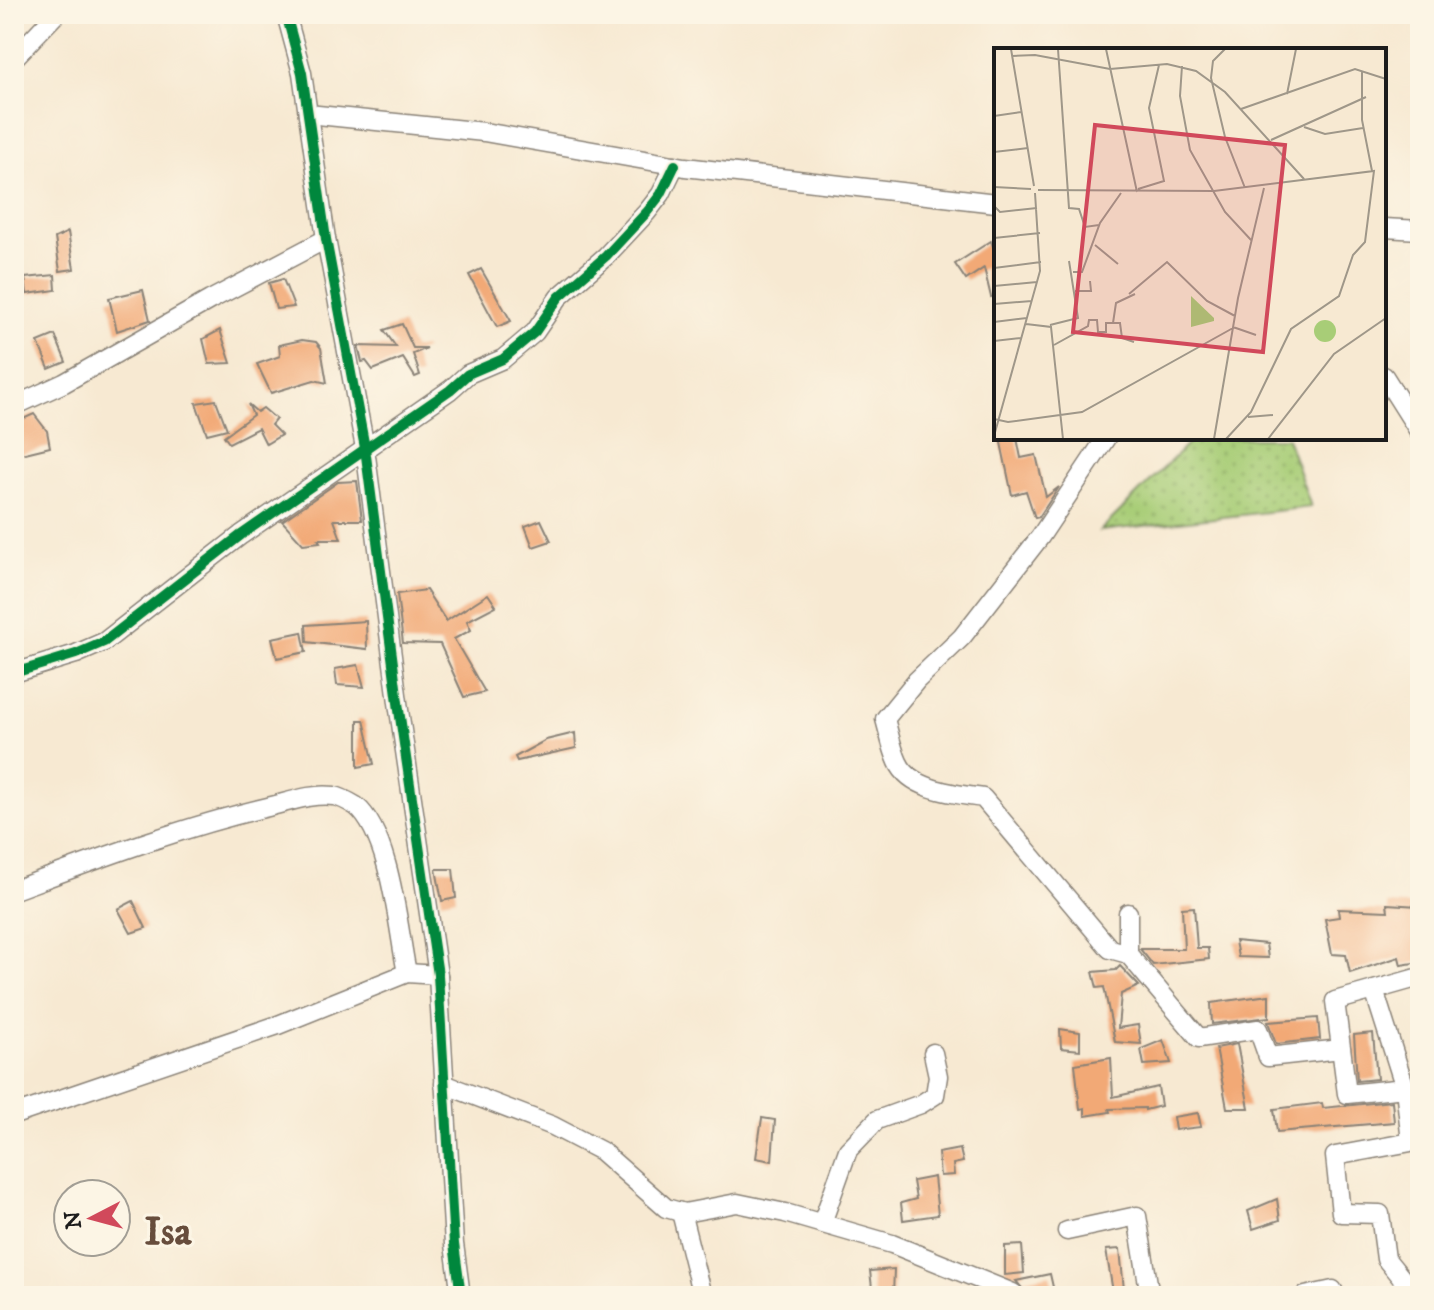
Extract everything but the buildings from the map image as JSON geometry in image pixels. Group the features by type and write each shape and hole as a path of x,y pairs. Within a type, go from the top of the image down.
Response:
{"street":[{"path":"14,58 56,14"},
{"path":"286,14 302,73 326,239 365,448 438,975 454,1244 461,1296"},
{"path":"308,114 484,132 675,165 994,203"},
{"path":"14,673 104,642 241,535 450,390 468,374 503,359 535,332 559,297 606,256 647,212 661,194 675,165"},
{"path":"1386,228 1420,230"},
{"path":"14,406 64,383 210,300 326,239"},
{"path":"1386,379 1420,433"},
{"path":"1105,440 1040,537 962,637 916,681 885,719 899,765 913,780 983,798 1110,949 1128,954 1199,1038 1258,1029 1268,1057 1341,1049"},
{"path":"14,890 208,821 312,797 336,796 356,806 370,823 381,849 392,887 407,973"},
{"path":"1128,913 1128,954"},
{"path":"14,1115 240,1039 407,973 438,975"},
{"path":"1405,1088 1347,1094 1335,1001 1420,977"},
{"path":"1374,990 1405,1088 1411,1142 1335,1156 1341,1213 1380,1214 1386,1259 1416,1296"},
{"path":"822,1223 848,1150 877,1120 921,1104 935,1095 938,1076 933,1053"},
{"path":"444,1084 553,1126 589,1145 627,1171 661,1205 681,1212 737,1203 822,1223 892,1244 1014,1296"},
{"path":"681,1212 702,1296"},
{"path":"1067,1231 1137,1216 1150,1296"},
{"path":"1305,1296 1333,1290 1335,1296"}],"green space":[{"path":"1192,440 1288,440 1311,507 1100,531"}],"cycle path":[{"path":"286,14 302,73 326,239 365,448 438,975 454,1244 461,1296"},
{"path":"14,673 104,642 241,535 450,390 468,374 503,359 535,332 559,297 606,256 647,212 661,194 675,165"}],"district":[{"name":"Isa","path":"168,1230"}]}
